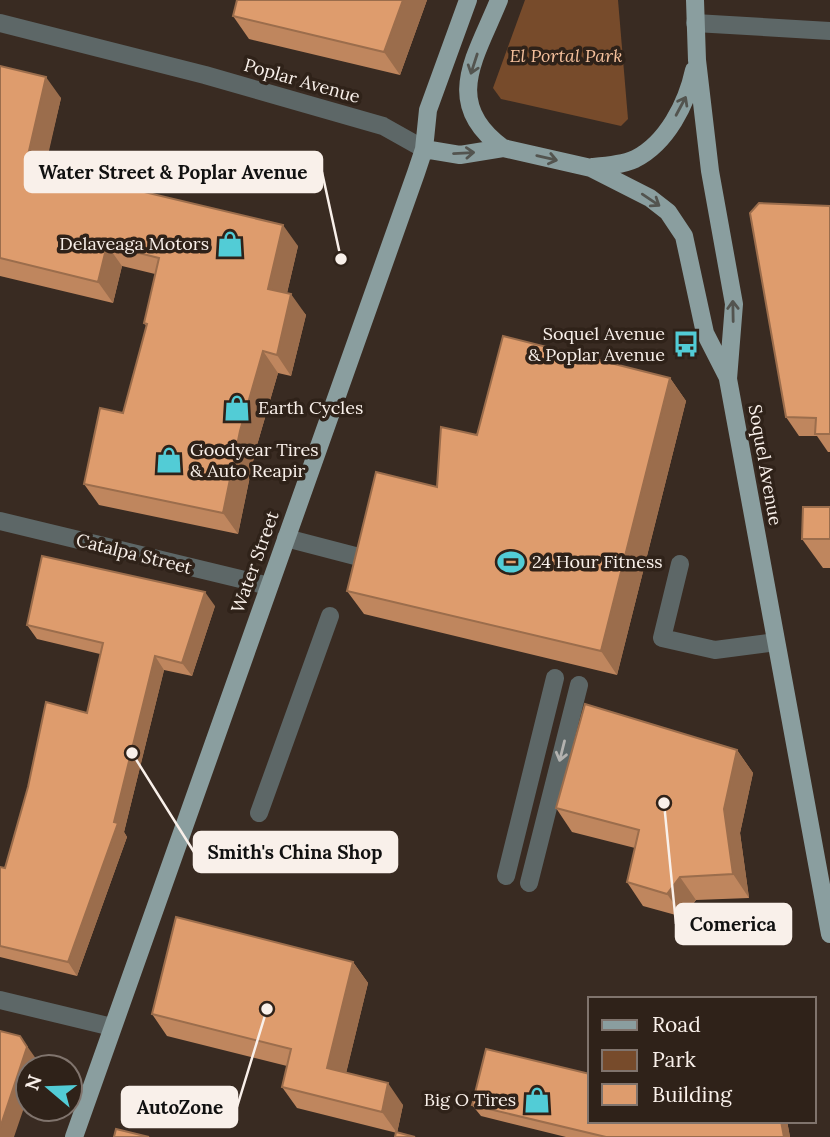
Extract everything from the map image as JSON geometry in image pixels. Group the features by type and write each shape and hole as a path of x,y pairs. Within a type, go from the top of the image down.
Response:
{"main road":[{"name":"Water Street","path":"74,1137 424,149 428,110 468,0"},
{"path":"499,0 472,66 467,89 470,111 482,133 503,148"},
{"name":"Soquel Avenue","path":"695,0 697,60 710,171 734,304 728,379 830,934"},
{"path":"591,168 635,159 654,146 682,106 697,60"},
{"name":"Poplar Avenue","path":"424,149 460,155 503,148 591,168"},
{"path":"591,168 650,198 677,222 689,253 705,333 728,379"}],"street":[{"name":"Poplar Avenue","path":"0,23 205,75 383,126 424,149"},
{"path":"695,23 830,31"},
{"name":"Catalpa Street","path":"0,521 269,586"},
{"path":"286,538 359,557"},
{"path":"680,564 662,638 715,650 776,642"},
{"path":"259,813 330,616"},
{"path":"506,876 555,678"},
{"path":"529,883 579,685"},
{"path":"0,1000 112,1027"}],"green space":[{"name":"El Portal Park","path":"525,0 618,0 628,119 621,126 501,99 493,88"}],"building":[{"path":"237,0 403,0 384,52 233,16"},
{"path":"0,66 46,77 26,164 283,225 268,289 291,294 277,355 263,351 240,431 223,513 84,484 100,408 123,413 147,324 144,323 159,258 107,245 98,282 0,258"},
{"path":"759,203 830,206 830,434 815,434 816,418 786,417 750,213"},
{"name":"24 Hour Fitness","path":"503,336 670,378 601,651 347,591 376,472 437,487 441,427 477,435"},
{"path":"803,507 830,507 830,539 802,539"},
{"path":"42,556 205,592 182,663 155,656 114,822 118,823 68,962 0,946 0,867 5,868 28,787 46,702 87,713 103,643 27,625"},
{"path":"585,704 737,750 724,809 733,874 680,877 667,894 627,882 639,830 556,808"},
{"path":"176,917 353,962 327,1068 388,1083 382,1112 282,1087 291,1049 152,1014"},
{"path":"0,1031 20,1036 27,1047 25,1053 14,1053 14,1086 0,1128"},
{"name":"Big O Tires","path":"486,1049 588,1074 588,1123 781,1123 784,1137 606,1137 472,1105"},
{"path":"116,1129 149,1137 114,1137"},
{"path":"396,1132 415,1137 395,1137"}],"place":[{"name":"Delaveaga Motors","path":"230,244"},
{"name":"Water Street & Poplar Avenue","path":"341,259"},
{"name":"Soquel Avenue & Poplar Avenue","path":"686,344"},
{"name":"Earth Cycles","path":"237,408"},
{"name":"Goodyear Tires & Auto Reapir","path":"169,460"},
{"name":"24 Hour Fitness","path":"511,562"},
{"name":"Smith's China Shop","path":"132,753"},
{"name":"Comerica","path":"664,803"},
{"name":"AutoZone","path":"267,1009"},
{"name":"Big O Tires","path":"537,1100"}]}
